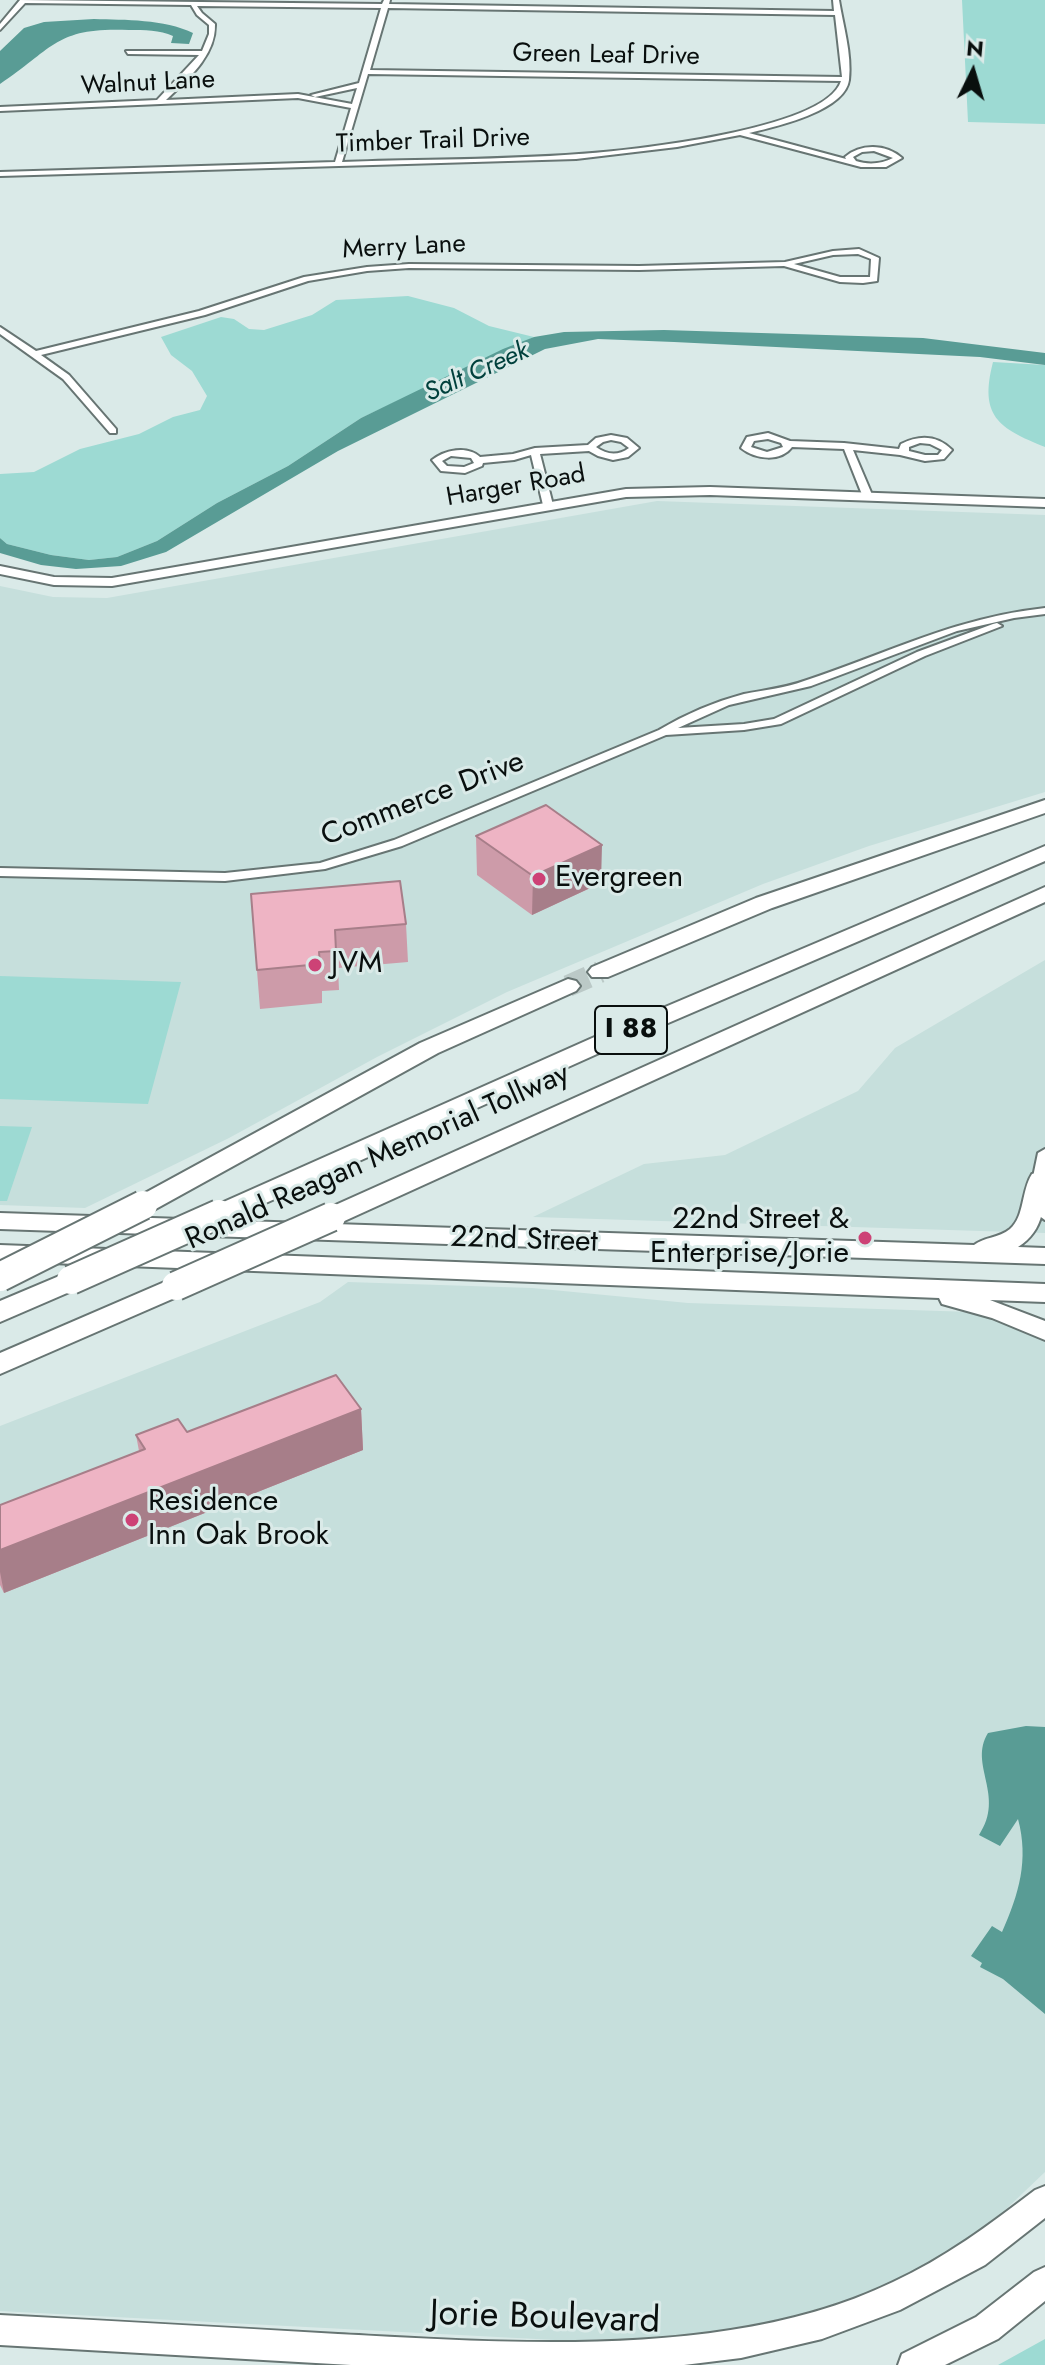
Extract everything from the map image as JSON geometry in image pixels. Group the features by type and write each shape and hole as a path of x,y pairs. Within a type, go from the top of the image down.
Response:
{"highway":[{"name":"I 88","path":"600,972 764,903 1045,806"},
{"name":"Ronald Reagan Memorial Tollway","path":"0,1312 622,1033 1045,853"},
{"name":"Ronald Reagan Memorial Tollway","path":"0,1364 1045,894"},
{"name":"Ronald Reagan Memorial Tollway","path":"0,1277 143,1205 429,1048 568,986"}],"main road":[{"path":"958,1254 1010,1244 1029,1223 1040,1180"},
{"name":"22nd Street","path":"0,1221 1045,1256"},
{"name":"22nd Street","path":"0,1253 1045,1293"},
{"path":"914,1287 1000,1311 1045,1331"},
{"name":"Jorie Boulevard","path":"0,2330 605,2364 721,2358 802,2343 856,2326 949,2281 1020,2226 1045,2200"},
{"path":"913,2365 987,2328 1045,2282"}],"street":[{"path":"836,0 846,79"},
{"path":"0,28 24,1 386,3 838,13"},
{"path":"338,164 386,3"},
{"path":"158,103 195,68 213,26 196,11 193,4"},
{"path":"128,52 202,53"},
{"name":"Green Leaf Drive","path":"365,72 846,79"},
{"name":"Timber Trail Drive","path":"0,174 609,155 674,147 742,133 823,106 840,93 846,79"},
{"name":"Walnut Lane","path":"0,109 298,96 361,85"},
{"name":"Walnut Lane","path":"298,96 355,107"},
{"path":"742,133 852,161 886,165 898,158 894,154 873,149 852,153 849,157 852,161"},
{"name":"Merry Lane","path":"35,354 202,313 299,281 367,269 409,266 639,268 785,264 846,252 870,253 875,258 874,279 845,282 785,264"},
{"path":"0,330 66,377 113,431"},
{"path":"787,444 825,444 904,452"},
{"path":"480,460 514,457 535,451 591,448"},
{"path":"848,448 868,497"},
{"path":"535,451 548,505"},
{"name":"Harger Road","path":"0,570 54,581 112,582 548,505 669,490 1045,503"},
{"name":"Commerce Drive","path":"0,872 225,877 264,875 321,866 398,843 663,732 719,705 802,686 874,656 967,624 1003,615 1045,611"},
{"name":"Commerce Drive","path":"663,732 753,727 777,722 948,642 997,626 1045,620"},
{"path":"1045,1153 1040,1180 1045,1215"}],"shaded area":[{"path":"962,0 1045,0 1045,124 968,122"},
{"path":"408,296 454,308 489,326 534,337 361,418 288,466 217,503 157,541 117,557 89,560 51,555 7,544 0,538 0,474 34,472 80,449 139,434 173,417 200,410 207,396 192,371 171,355 161,337 221,317 234,319 249,329 264,330 312,315 336,300"},
{"path":"993,362 1045,365 1045,447 1015,433 996,418 989,395"},
{"path":"657,501 1045,515 1045,792 869,846 763,884 507,992 377,1057 229,1138 85,1208 0,1205 0,586 53,597 107,598"},
{"path":"1045,960 1045,1233 533,1217 644,1164 725,1155 858,1091 895,1048"},
{"path":"0,976 181,982 148,1104 0,1099"},
{"path":"0,1126 32,1127 7,1201 0,1201"},
{"path":"348,1282 532,1288 688,1303 973,1312 992,1314 1045,1338 1045,2172 980,2234 923,2270 868,2297 775,2327 647,2342 555,2340 0,2311 0,1426 320,1302"},
{"path":"1045,2339 1045,2365 998,2365"}],"water":[{"path":"94,19 157,23 193,33 189,44 171,43 173,36 152,31 86,32 58,42 0,84 0,51 24,28 44,22"},
{"name":"Salt Creek","path":"664,330 923,338 1045,353 1045,365 980,357 598,339 545,349 338,451 166,552 121,566 76,569 41,565 0,553 0,538 7,544 51,555 89,560 117,557 157,541 217,503 288,466 361,418 503,349 534,337 564,332"},
{"path":"1026,1726 1045,1727 1045,2014 1003,1979 980,1967 982,1963 971,1956 992,1926 1002,1932 1017,1890 1023,1849 1018,1819 1000,1846 979,1835 989,1807 983,1745 988,1733"}],"building":[{"path":"546,805 602,845 533,876 476,836"},
{"path":"400,881 406,924 335,930 336,951 319,952 320,964 257,970 251,894"},
{"path":"336,1375 361,1409 0,1550 0,1505 145,1449 136,1435 178,1419 187,1432"}],"tunnel":[{"path":"568,986 600,972"}],"place":[{"name":"Evergreen","path":"539,879"},
{"name":"JVM","path":"315,965"},
{"name":"22nd Street & Enterprise/Jorie","path":"865,1238"},
{"name":"Residence Inn Oak Brook","path":"132,1520"}]}
